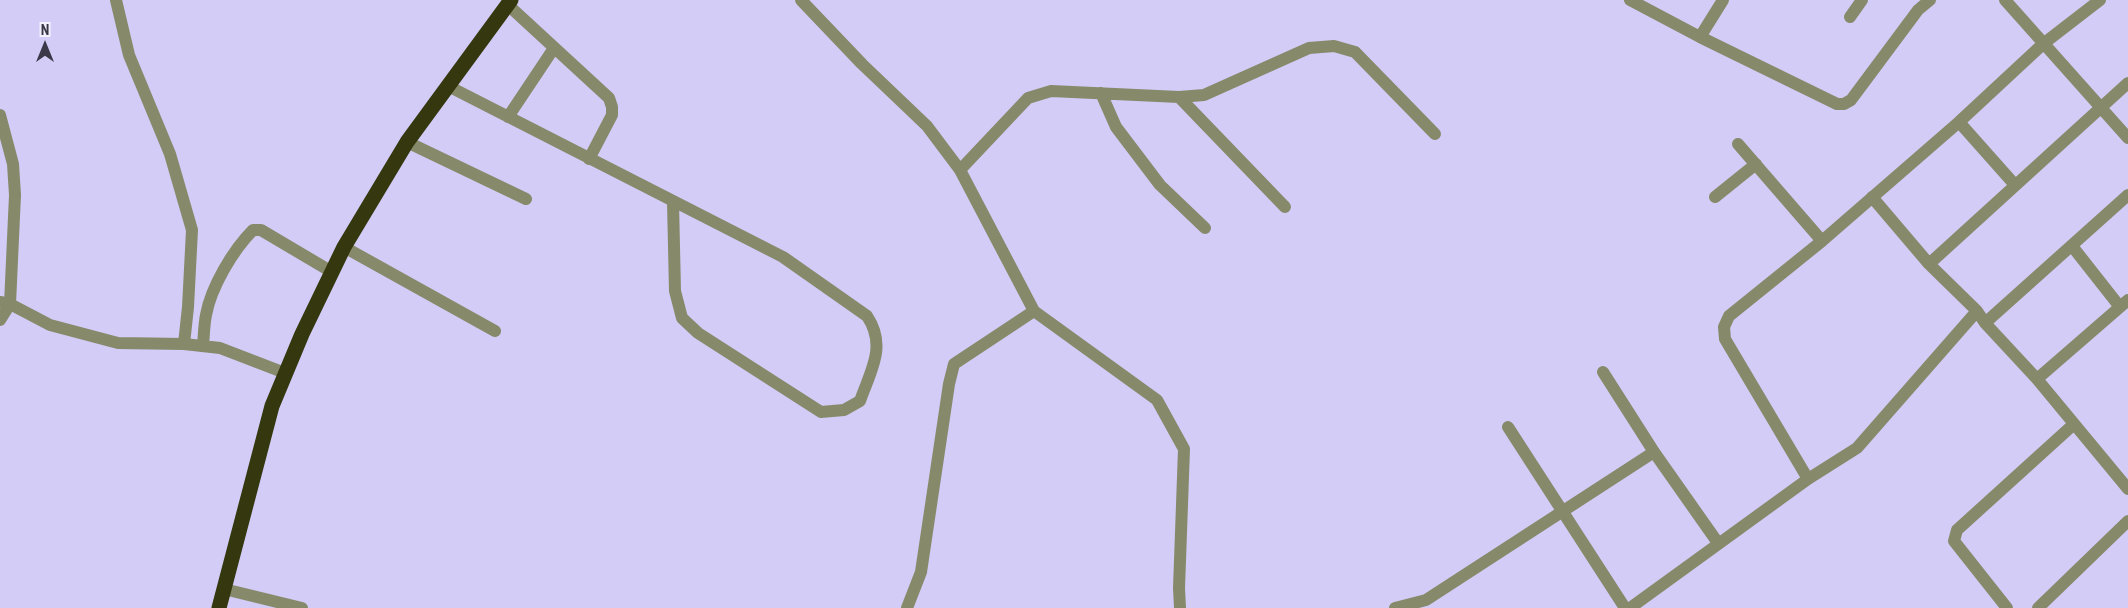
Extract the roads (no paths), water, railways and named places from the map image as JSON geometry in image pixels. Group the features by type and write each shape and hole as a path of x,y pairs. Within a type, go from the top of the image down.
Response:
{"highway":[{"path":"219,608 272,406 285,373 344,247 407,142 510,2"}],"street":[{"path":"116,0 129,55 170,154 192,230 184,344"},
{"path":"801,0 862,64 927,126 960,170 1034,311 1157,400 1184,449 1178,588 1180,608"},
{"path":"1630,0 1830,102 1844,104 1850,100 1918,10 1930,0"},
{"path":"1700,37 1723,0"},
{"path":"1850,17 1862,0"},
{"path":"2005,0 2128,138"},
{"path":"1808,479 1725,339 1724,327 1729,316 1822,240 1959,122 2043,44 2100,0"},
{"path":"510,2 554,48 609,98 612,115 589,159"},
{"path":"960,170 1028,98 1051,91 1179,97 1204,95 1309,48 1334,46 1355,52 1435,134"},
{"path":"508,117 554,48"},
{"path":"1929,264 2128,83"},
{"path":"448,86 783,257 867,316 875,328 878,347 860,401 844,410 821,412 698,333 682,318 676,291 673,202"},
{"path":"1101,93 1116,127 1154,178 1205,228"},
{"path":"1179,97 1285,207"},
{"path":"0,115 13,164 15,195 5,303 0,320"},
{"path":"1959,122 2015,185"},
{"path":"407,142 526,199"},
{"path":"1738,144 1822,240"},
{"path":"0,167 13,164"},
{"path":"1714,197 1756,164"},
{"path":"1985,323 2128,195"},
{"path":"1872,197 1929,264 1977,311 1985,323 2036,379 2128,489"},
{"path":"203,346 206,314 213,293 239,244 253,230 261,230 332,272"},
{"path":"2036,379 2124,303 2072,246"},
{"path":"344,247 495,331"},
{"path":"5,303 50,325 118,343 184,344 220,348 285,373"},
{"path":"907,608 921,572 949,384 954,364 1034,311"},
{"path":"1630,608 1808,479 1857,448 1977,311"},
{"path":"1603,372 1654,452 1718,543"},
{"path":"2007,608 1954,541 1957,530 2074,424"},
{"path":"1508,427 1625,608"},
{"path":"1395,608 1429,604 1562,512 1654,452"},
{"path":"2038,608 2128,521"},
{"path":"224,589 302,608"}]}
